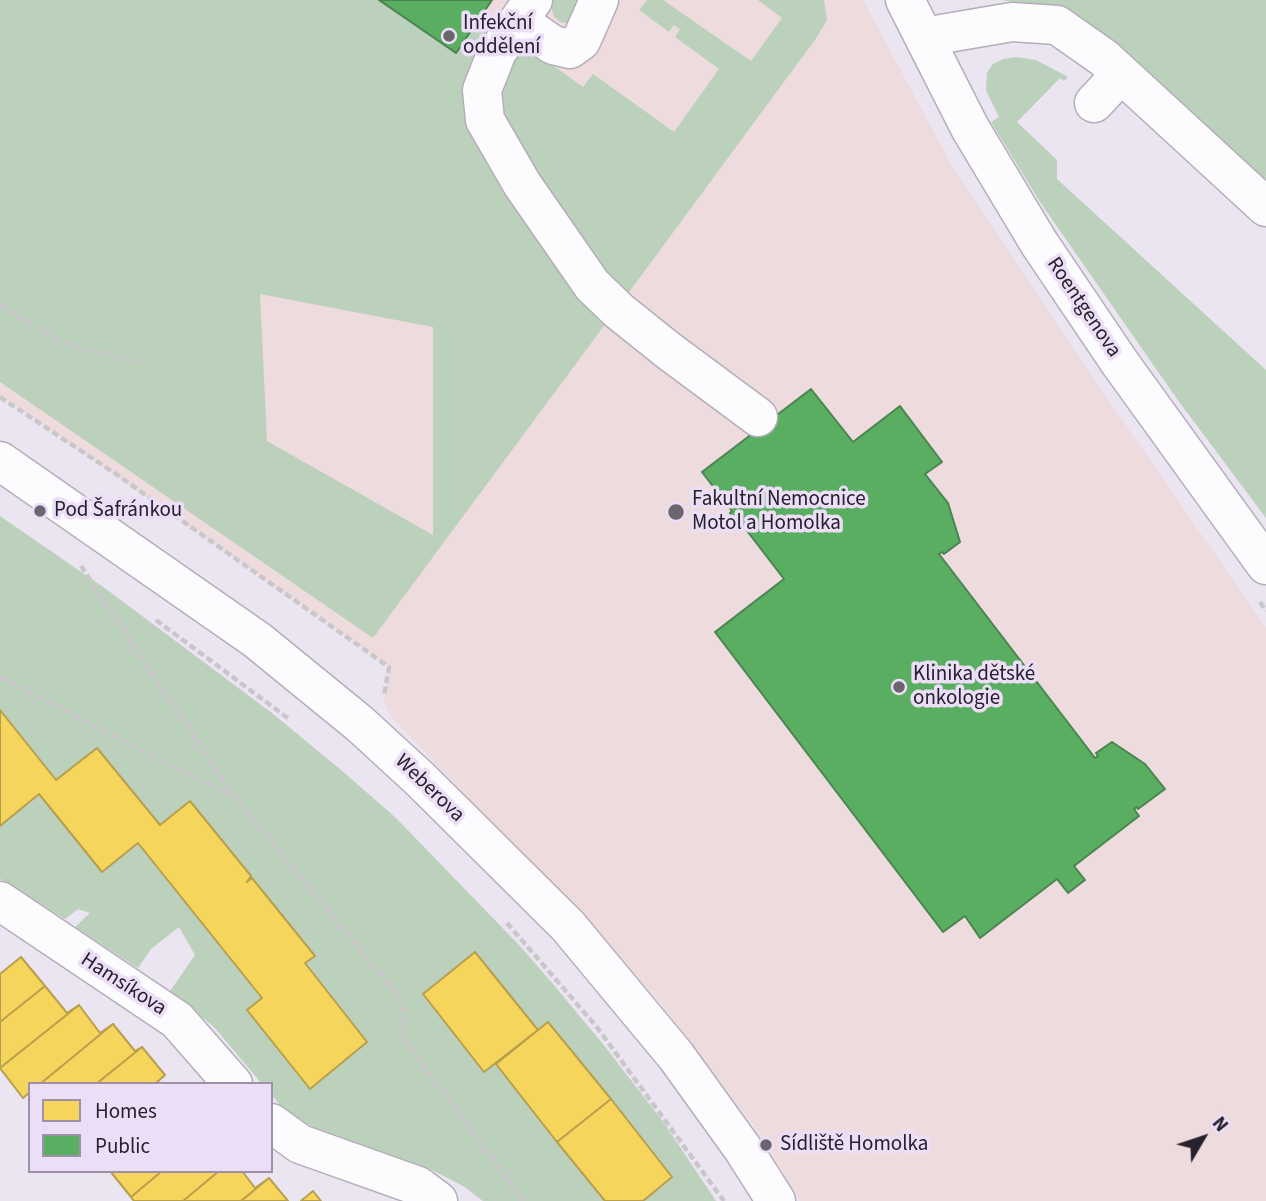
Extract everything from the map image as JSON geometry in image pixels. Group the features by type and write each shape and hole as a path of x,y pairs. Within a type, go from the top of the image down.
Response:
{"street":[{"path":"599,0 581,41 570,49 553,45 526,11 497,52 481,90 485,120 522,184 592,285 669,351 758,417"},
{"name":"Roentgenova","path":"905,0 970,128 1039,243 1120,362 1266,565"},
{"path":"924,37 1012,22 1057,26 1104,58 1266,207"},
{"path":"1094,103 1121,74"},
{"name":"Weberova","path":"0,461 257,640 360,724 421,780 585,946 676,1056 743,1149 776,1201"},
{"name":"Hamsíkova","path":"0,901 177,1020 231,1082"},
{"path":"273,1124 300,1144 418,1186 438,1201"}],"path":[{"path":"0,305 64,342 138,362"},
{"path":"97,575 77,559 236,799 402,1001 404,1038 523,1201"},
{"path":"149,614 296,724"},
{"path":"0,680 2,678 236,799"},
{"path":"500,915 596,1026 724,1201"}],"shaded area":[{"name":"Fakultní Nemocnice Motol a Homolka","path":"0,0 863,0 952,166 1072,347 1266,628 1266,1201 800,1201 760,1134 655,996 390,715 384,701 389,666 0,395"}],"green space":[{"path":"0,0 379,0 456,53 480,18 492,27 475,62 609,319 373,638 0,382","holes":["260,294 433,327 433,535 267,441"]},
{"path":"553,0 587,0 570,23 567,23 554,17 551,7"},
{"path":"647,0 663,0 751,61 782,18 758,0 824,0 827,20 624,299 608,285 496,111 500,68 519,41 583,87 593,74 674,132 719,69 675,37 680,29 674,25 669,32 639,10"},
{"path":"1000,0 1266,0 1266,183 1048,6"},
{"path":"1016,57 1036,60 1068,77 1064,81 1060,78 1017,122 1057,160 1057,179 1266,370 1266,518 1177,399 1040,202 991,122 999,117 986,90 987,73 993,64"},
{"path":"0,516 106,589 272,713 395,817 519,945 553,984 664,1123 716,1201 643,1201 672,1177 549,1022 538,1030 475,952 423,994 484,1072 496,1064 605,1201 483,1201 463,1186 432,1170 331,1135 289,1116 273,1096 273,1082 260,1082 214,1027 170,991 195,955 179,927 151,949 138,968 75,927 90,913 78,909 65,919 0,879 0,826 39,794 102,871 138,843 262,998 247,1010 309,1088 367,1042 305,963 314,955 253,878 247,882 251,876 190,801 160,825 97,748 56,780 0,710"}],"building: Homes":[{"path":"0,710 56,780 97,748 160,825 190,801 251,876 247,882 252,878 315,956 305,963 367,1042 310,1089 247,1010 262,998 138,843 102,872 39,794 0,826"},
{"path":"475,952 538,1030 484,1072 423,994"},
{"path":"21,957 45,986 0,1022 0,974"},
{"path":"45,986 67,1013 79,1005 0,1068 0,1022"},
{"path":"79,1005 100,1033 113,1024 42,1082 28,1082 28,1094 23,1098 0,1068"},
{"path":"548,1022 611,1099 557,1142 496,1064"},
{"path":"113,1024 135,1051 142,1047 98,1082 42,1082"},
{"path":"142,1047 165,1075 157,1082 98,1082"},
{"path":"611,1099 672,1177 643,1201 605,1201 557,1142"},
{"path":"112,1173 160,1173 131,1197"},
{"path":"160,1173 217,1173 183,1201 134,1201 131,1197"},
{"path":"217,1173 244,1173 255,1188 269,1178 241,1201 183,1201"},
{"path":"269,1178 288,1201 241,1201"},
{"path":"313,1191 321,1201 301,1201"}],"building: Public":[{"name":"Infekční oddělení","path":"379,0 492,0 456,53"},
{"name":"Klinika dětské onkologie","path":"811,389 853,442 900,406 942,462 925,474 948,503 960,542 944,554 939,554 1095,758 1098,756 1096,753 1112,742 1145,764 1165,789 1138,809 1134,809 1139,816 1074,866 1085,880 1068,893 1057,879 980,938 965,916 943,932 715,632 784,579 741,523 739,525 730,513 732,511 702,472"}],"place":[{"name":"Infekční oddělení","path":"449,36"},
{"name":"Pod Šafránkou","path":"40,511"},
{"name":"Fakultní Nemocnice Motol a Homolka","path":"676,512"},
{"name":"Klinika dětské onkologie","path":"899,687"},
{"name":"Sídliště Homolka","path":"766,1145"}]}
